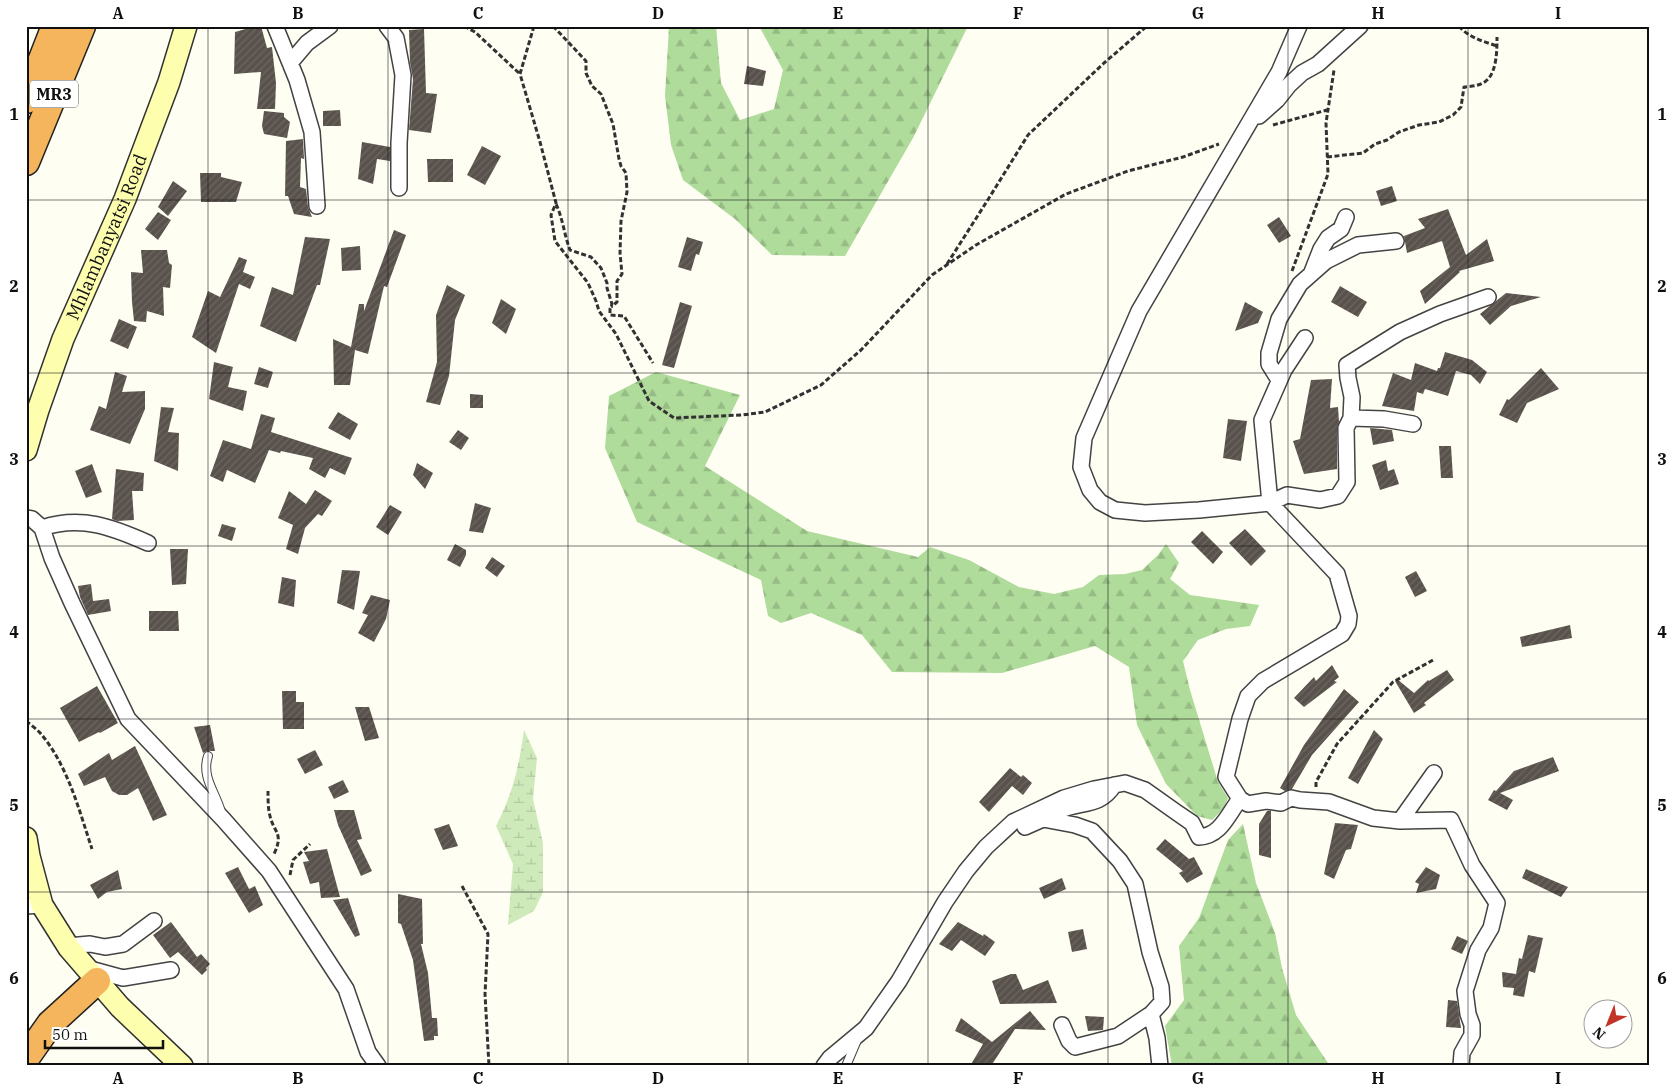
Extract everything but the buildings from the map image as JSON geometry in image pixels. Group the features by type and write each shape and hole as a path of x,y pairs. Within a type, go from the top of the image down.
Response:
{"highway":[{"name":"MR3","path":"26,100 55,26"},
{"name":"MR3","path":"26,162 82,26"},
{"path":"26,1058 50,1024 91,975"}],"main road":[{"name":"Mhlambanyatsi Road","path":"26,450 63,339 125,199 168,82 186,26"},
{"path":"26,838 34,906 120,1007 182,1066"}],"street":[{"path":"275,26 297,80 312,132 317,206"},
{"path":"290,63 307,43 330,26"},
{"path":"387,26 396,38 403,75 399,143 399,188"},
{"path":"1299,26 1279,72 1140,311 1084,438 1081,467 1090,490 1100,502 1115,510 1145,513 1270,503 1287,495 1320,500 1338,496 1347,482 1346,428 1350,418 1352,397 1347,365 1400,332 1440,314 1488,297"},
{"path":"1250,123 1278,100 1289,85 1318,64 1360,26"},
{"path":"1312,273 1321,249 1328,238 1341,229 1346,217"},
{"path":"1279,380 1269,364 1269,353 1279,319 1300,284 1326,261 1358,245 1396,241"},
{"path":"1305,338 1284,370 1262,420 1270,503 1337,574 1349,616 1348,624 1342,634 1263,681 1248,696 1240,719 1226,777 1240,799 1248,804 1266,800 1281,803 1291,798 1329,802 1373,818 1400,821 1451,820 1472,865 1497,903 1491,928 1478,950 1465,991 1468,1014 1472,1025 1472,1035 1462,1053 1461,1066"},
{"path":"1350,418 1384,419 1413,424"},
{"path":"26,518 32,519 42,528 52,558 72,603 128,719 223,819 269,871 346,989 368,1052 378,1066"},
{"path":"42,528 60,523 85,522 103,526 148,543"},
{"path":"1400,821 1434,773"},
{"path":"824,1066 830,1058 866,1028 899,981 945,902 966,871 1013,822 1064,798 1094,788 1126,782 1145,790 1192,824 1199,838 1206,837 1219,830 1240,799"},
{"path":"994,840 1066,807 1092,803 1108,794 1114,785"},
{"path":"1043,819 1076,825 1092,831 1120,861 1135,884 1150,952 1161,988 1162,1002 1152,1014 1118,1036 1075,1047 1069,1042 1062,1025"},
{"path":"68,946 90,944 105,947 123,944 154,921"},
{"path":"91,975 124,978 171,970"},
{"path":"1152,1014 1160,1066"}],"lane":[{"path":"208,756 205,765 208,782 219,803 223,819"},
{"path":"846,1066 861,1032"}],"path":[{"path":"464,26 475,32 520,74 556,203 563,218 564,232 570,250 591,257 602,268 612,304 610,315 624,316 653,363"},
{"path":"520,74 534,26"},
{"path":"553,26 586,61 586,73 592,86 601,94 613,124 619,159 626,173 627,192 621,221 620,253 622,274 617,281 617,302 611,307"},
{"path":"945,266 1028,135 1104,63 1147,26"},
{"path":"1459,26 1464,32 1474,38 1497,46"},
{"path":"1327,157 1363,153 1375,144 1387,140 1399,132 1420,125 1439,122 1452,115 1461,107 1464,87 1479,85 1488,80 1494,67 1497,37"},
{"path":"1290,300 1292,270 1328,174 1327,110 1331,82 1341,44"},
{"path":"556,203 551,215 555,241 588,283 599,311 616,334 650,400 674,418 742,415 765,412 821,385 861,350 932,275 976,245 1066,194 1128,171 1183,158 1215,146 1234,135 1242,137 1261,132 1272,125 1327,110"},
{"path":"1313,801 1316,782 1337,744 1394,682 1435,659"},
{"path":"26,721 40,733 57,758 70,785 92,849"},
{"path":"268,792 270,816 279,834 278,846 272,858 269,871"},
{"path":"287,898 293,860 310,844"},
{"path":"462,886 488,934 485,994 489,1066"}],"green space":[{"path":"669,26 716,26 721,83 740,120 774,109 783,70 759,26 968,26 913,138 845,256 772,255 735,219 683,180 671,145 665,96"},
{"path":"656,372 740,395 705,466 807,531 918,557 930,547 969,560 1019,587 1054,594 1083,587 1099,575 1125,574 1142,570 1158,555 1166,544 1179,563 1170,579 1190,595 1259,605 1250,626 1226,629 1198,640 1183,661 1218,782 1228,798 1224,808 1212,820 1197,816 1166,784 1137,725 1129,667 1095,646 1002,673 892,672 862,635 811,613 781,623 768,616 761,580 637,522 605,448 609,396"},
{"path":"524,730 537,758 533,799 543,843 543,892 534,911 508,925 513,864 496,826 507,802 514,779"},
{"path":"1243,824 1256,883 1275,933 1282,968 1296,1015 1330,1066 1172,1066 1165,1026 1184,1000 1179,946 1199,918 1228,840"}]}
